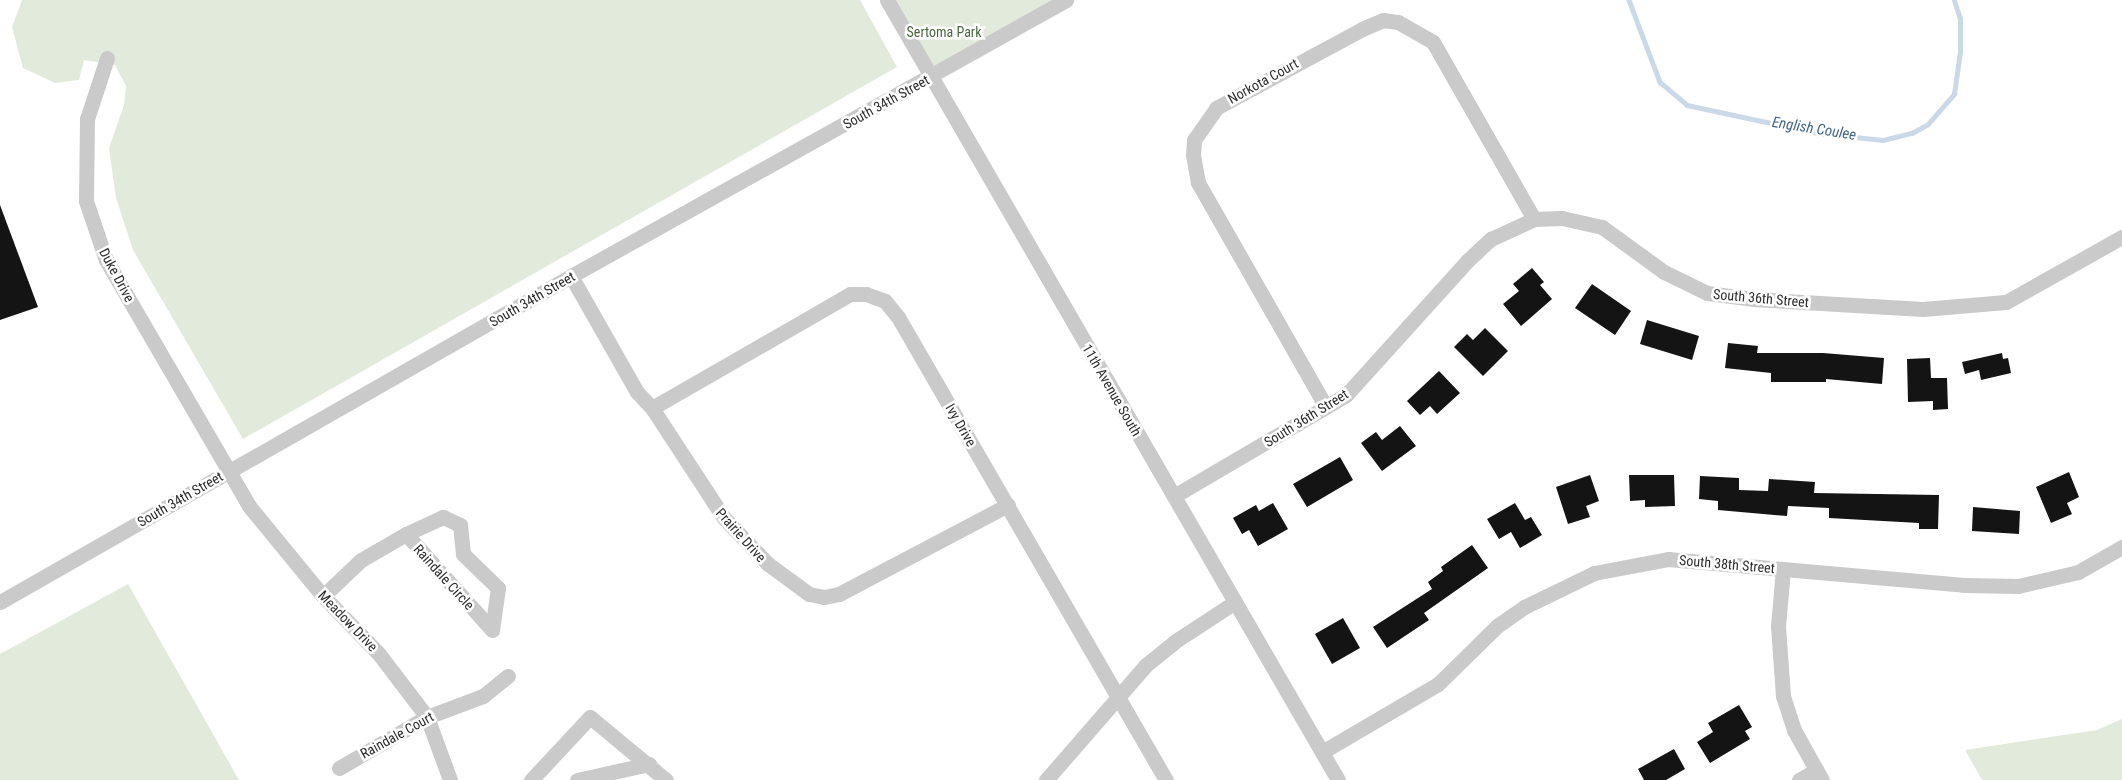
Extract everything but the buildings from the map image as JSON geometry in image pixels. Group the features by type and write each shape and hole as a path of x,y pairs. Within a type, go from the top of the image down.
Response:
{"street":[{"name":"11th Avenue South","path":"887,0 1338,780"},
{"name":"South 34th Street","path":"0,602 571,276 1066,0"},
{"name":"Norkota Court","path":"1326,407 1198,183 1193,155 1194,140 1216,108 1362,29 1383,20 1398,22 1432,42 1534,219"},
{"name":"Duke Drive","path":"106,58 87,119 86,201 106,260 230,471"},
{"name":"South 36th Street","path":"1174,496 1346,395 1491,239 1534,219 1562,218 1602,227 1664,272 1707,292 1753,299 1923,309 2006,302 2122,237"},
{"name":"Prairie Drive","path":"571,276 637,392 652,408 724,518 768,564 809,594 824,597 839,594 1008,505"},
{"name":"Ivy Drive","path":"652,408 850,294 866,294 885,301 898,316 1166,780"},
{"name":"Meadow Drive","path":"230,471 249,506 323,596 379,654 427,717 450,780"},
{"name":"Raindale Circle","path":"323,596 361,560 406,534 443,517 460,525 462,554 498,588 492,630 406,534"},
{"name":"South 38th Street","path":"1322,752 1438,684 1497,626 1524,607 1594,573 1668,558 1964,585 2018,586 2078,572 2122,547"},
{"path":"1783,569 1778,626 1779,673 1794,730 1819,775 1799,780"},
{"path":"1046,780 1146,665 1174,642 1235,602"},
{"name":"Raindale Court","path":"339,768 427,717 483,696 508,676"},
{"path":"531,780 590,717 666,780"},
{"path":"577,780 649,764"}],"green space":[{"path":"22,0 860,0 897,67 243,439 133,250 116,198 109,148 124,105 126,86 115,65 84,60 79,80 55,83 23,68 12,27"},
{"name":"Sertoma Park","path":"886,0 1064,0 932,76"},
{"path":"128,584 239,780 0,780 0,654"},
{"path":"2122,719 2122,780 1982,780 1965,750 2097,730"}],"waterway":[{"name":"English Coulee","path":"1629,0 1660,82 1687,105 1818,133 1883,140 1912,133 1928,124 1954,94 1960,52 1960,19 1954,0"}]}
